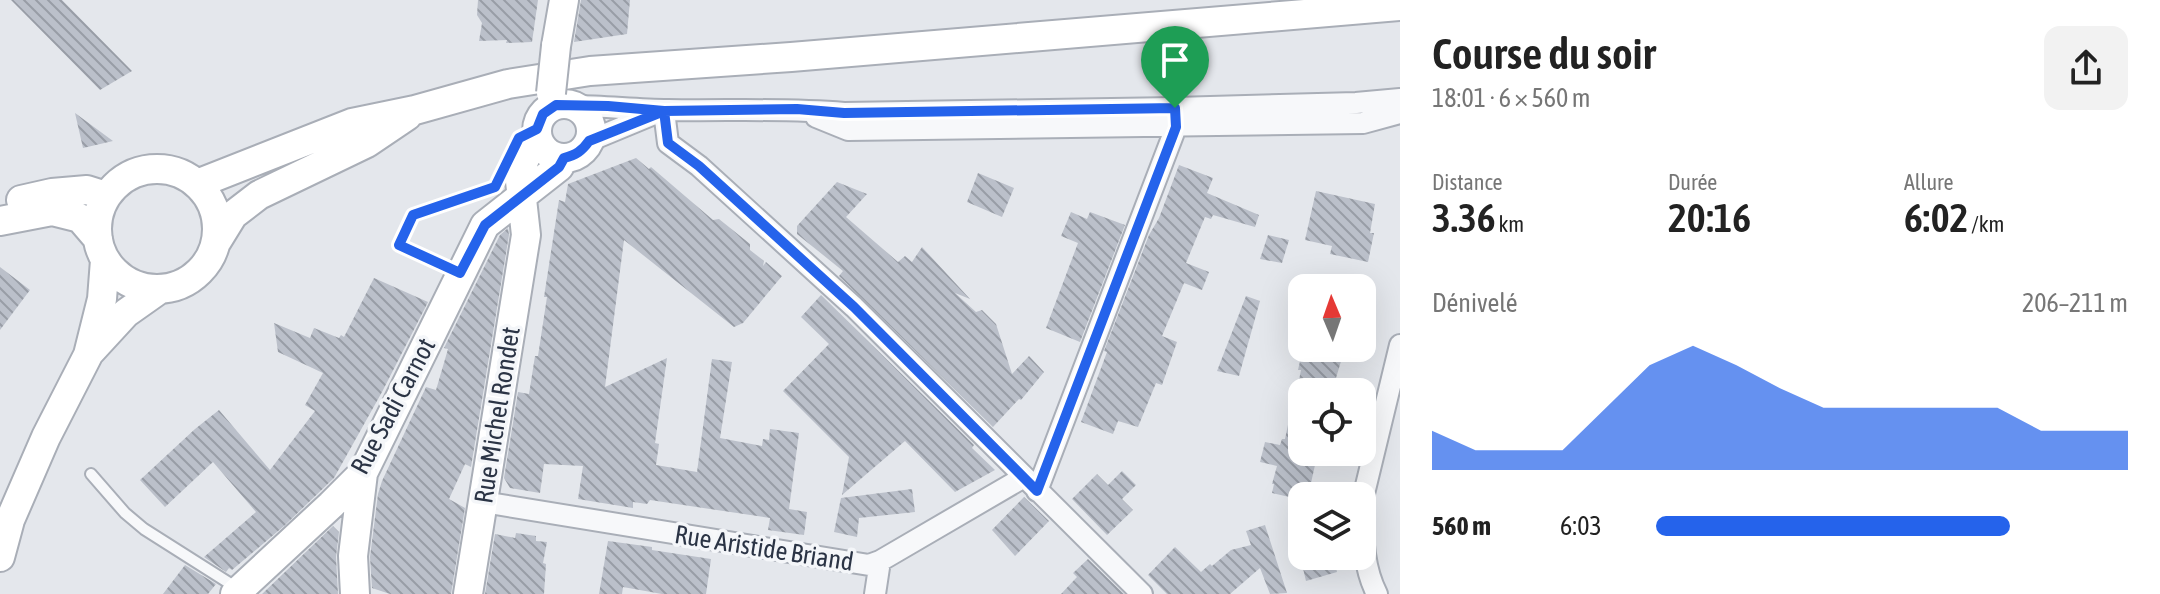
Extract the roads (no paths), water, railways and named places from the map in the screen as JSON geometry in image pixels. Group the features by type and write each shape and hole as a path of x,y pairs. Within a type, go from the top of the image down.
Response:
{"main road":[{"path":"561,102 556,46 564,0"},
{"path":"197,184 352,123 415,110 508,84 590,71 1393,7"},
{"path":"522,197 519,172 529,150 550,149 574,156 589,141 591,130 583,112 561,102"},
{"path":"550,149 543,114 561,102"},
{"path":"0,221 52,211 80,218 115,273 144,288 180,285 197,275 209,260 233,215 259,195 367,143 415,110"},
{"path":"0,557 10,520 46,437 88,355 102,299 97,224 106,196 120,181 139,172 159,169 179,173 197,184 207,195 215,210 217,241"},
{"path":"0,204 52,193 87,190 106,196"},
{"name":"Rue Michel Rondet","path":"468,594 526,235 522,197"},
{"name":"Rue Sadi Carnot","path":"237,591 363,473 485,225 522,197"},
{"path":"88,355 126,313 160,289"},
{"path":"355,594 353,556 363,473"}],"street":[{"path":"561,102 664,111 797,109 848,130 1176,118 1400,99"},
{"path":"589,141 664,111"},
{"path":"664,111 668,143 699,166 854,307 1142,594"},
{"path":"1176,118 1363,123 1400,113"},
{"path":"1030,484 1176,118"},
{"path":"1367,482 1400,345"},
{"name":"Rue Aristide Briand","path":"483,502 869,565 1030,484"},
{"path":"875,594 880,561"},
{"path":"1368,570 1377,594"}],"lane":[{"path":"460,273 399,245 413,215 495,187 519,138 550,149"},
{"path":"91,474 125,513 144,529 237,591"}]}
